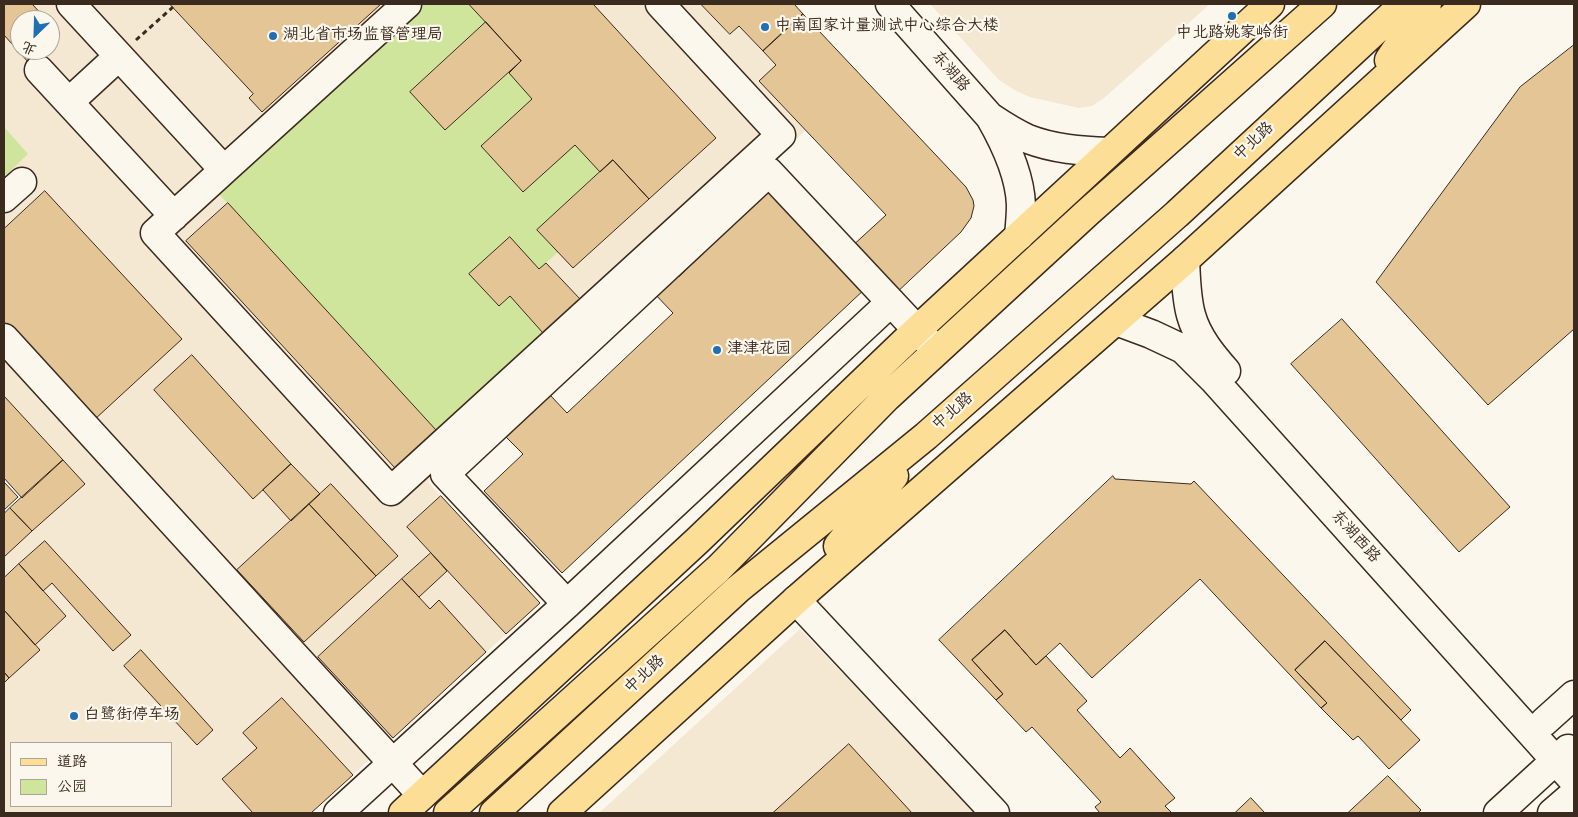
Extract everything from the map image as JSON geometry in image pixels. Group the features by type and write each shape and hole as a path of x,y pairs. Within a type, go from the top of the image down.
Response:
{"main road":[{"path":"402,813 697,541 917,330 1270,4"},
{"name":"中北路","path":"448,813 718,569 887,397 1088,212 1322,4"},
{"name":"中北路","path":"494,813 738,589 926,436 1177,214 1404,4"},
{"path":"1366,95 1427,4"},
{"path":"562,813 796,600 1185,260 1466,4"},
{"path":"697,541 887,397"},
{"path":"796,600 926,436"}],"street":[{"path":"71,4 224,170"},
{"path":"407,4 155,233 391,491 781,135 660,4"},
{"name":"东湖路","path":"890,4 990,117 1001,136 1014,167 1021,204 1019,236"},
{"path":"69,102 119,56"},
{"path":"39,70 174,216"},
{"name":"东湖路","path":"990,117 1027,139 1049,146 1070,150 1109,152"},
{"path":"567,604 445,474 769,172 937,352"},
{"name":"东湖西路","path":"1185,260 1191,316 1208,350 1544,722 1566,755 1574,781"},
{"path":"338,813 567,604 891,302"},
{"name":"东湖西路","path":"1116,321 1151,334 1183,349 1214,379 1566,755"},
{"path":"4,338 422,795"},
{"path":"796,600 995,813"},
{"path":"1544,722 1574,695"},
{"path":"1498,813 1566,755"},
{"path":"1552,813 1574,794"}],"path":[{"path":"119,56 173,6"}],"shaded area":[{"path":"4,4 701,4 730,34 739,26 776,65 759,81 806,130 428,482 540,603 311,813 4,813 4,514 22,498 4,478"},
{"path":"930,4 1210,4 1104,98 1092,106 1079,108 1030,97 999,80"},
{"path":"800,629 976,813 599,813"}],"green space":[{"path":"423,4 469,4 486,22 410,92 445,130 509,73 532,99 481,146 522,192 575,145 600,172 537,230 558,252 539,269 510,237 469,274 499,306 510,296 543,333 436,430 217,192"},
{"path":"4,127 28,154 4,177"}],"building":[{"path":"4,4 32,4 38,10 10,10 10,42 4,35"},
{"name":"湖北省市场监督管理局","path":"170,4 381,4 262,112 249,98 253,94"},
{"path":"469,4 593,4 716,138 649,199 613,160 600,172 575,145 523,192 481,146 532,99 509,73 521,61"},
{"name":"中南国家计量测试中心综合大楼","path":"701,4 794,4 803,14 763,51 739,26 730,34"},
{"path":"803,14 966,187 973,200 974,206 971,218 961,232 894,295 850,248 886,215 759,81 776,65 763,51"},
{"path":"486,22 521,61 445,130 410,92"},
{"path":"1574,45 1574,329 1488,405 1376,282 1520,87"},
{"path":"613,160 649,199 573,268 537,230"},
{"name":"津津花园","path":"773,187 867,287 562,573 484,491 523,454 506,437 550,395 567,413 673,313 652,291 674,270 679,276"},
{"path":"45,191 182,339 94,420 4,322 4,229"},
{"path":"228,203 436,430 395,468 186,241"},
{"path":"510,237 539,269 546,263 580,299 543,333 510,296 499,306 469,274"},
{"path":"1342,319 1510,507 1459,552 1291,364"},
{"path":"192,355 291,464 253,499 154,390"},
{"path":"4,396 63,460 22,498 4,478"},
{"path":"63,460 85,484 32,531 10,508"},
{"path":"291,464 320,494 291,521 263,490"},
{"path":"1113,476 1115,479 1191,484 1194,481 1411,710 1401,720 1325,641 1295,670 1327,703 1321,708 1200,579 1092,678 1060,643 1036,665 1005,630 972,660 1003,694 996,700 939,640"},
{"path":"4,482 18,497 4,510"},
{"path":"331,484 398,556 376,576 309,504"},
{"path":"441,496 540,603 506,634 407,527"},
{"path":"309,504 376,576 304,642 237,570"},
{"path":"10,508 32,531 4,557 4,514"},
{"path":"45,541 131,635 113,651 52,583 43,591 19,564"},
{"path":"431,553 447,571 419,597 402,579"},
{"path":"19,564 66,616 35,645 4,610 4,578"},
{"path":"402,579 430,609 439,600 486,652 393,738 318,657"},
{"path":"4,610 40,650 9,678 4,672"},
{"path":"1005,630 1036,665 1046,656 1087,701 1077,710 1120,758 1130,748 1175,798 1165,806 1172,813 1100,813 1095,807 1101,802 1032,727 1026,732 996,700 1003,694 972,660"},
{"path":"1325,641 1420,740 1389,769 1358,736 1353,740 1321,708 1327,703 1295,670"},
{"path":"141,650 213,730 197,745 124,666"},
{"path":"4,672 9,678 4,683"},
{"path":"282,698 353,775 311,813 253,813 222,779 257,748 243,733"},
{"path":"849,744 912,813 773,813"},
{"path":"1388,776 1421,810 1418,813 1348,813"},
{"path":"1251,798 1265,813 1235,813"}],"place":[{"name":"中北路姚家岭街","path":"1232,16"},
{"name":"中南国家计量测试中心综合大楼","path":"765,27"},
{"name":"湖北省市场监督管理局","path":"273,36"},
{"name":"津津花园","path":"717,350"},
{"name":"白鹭街停车场","path":"74,716"}]}
